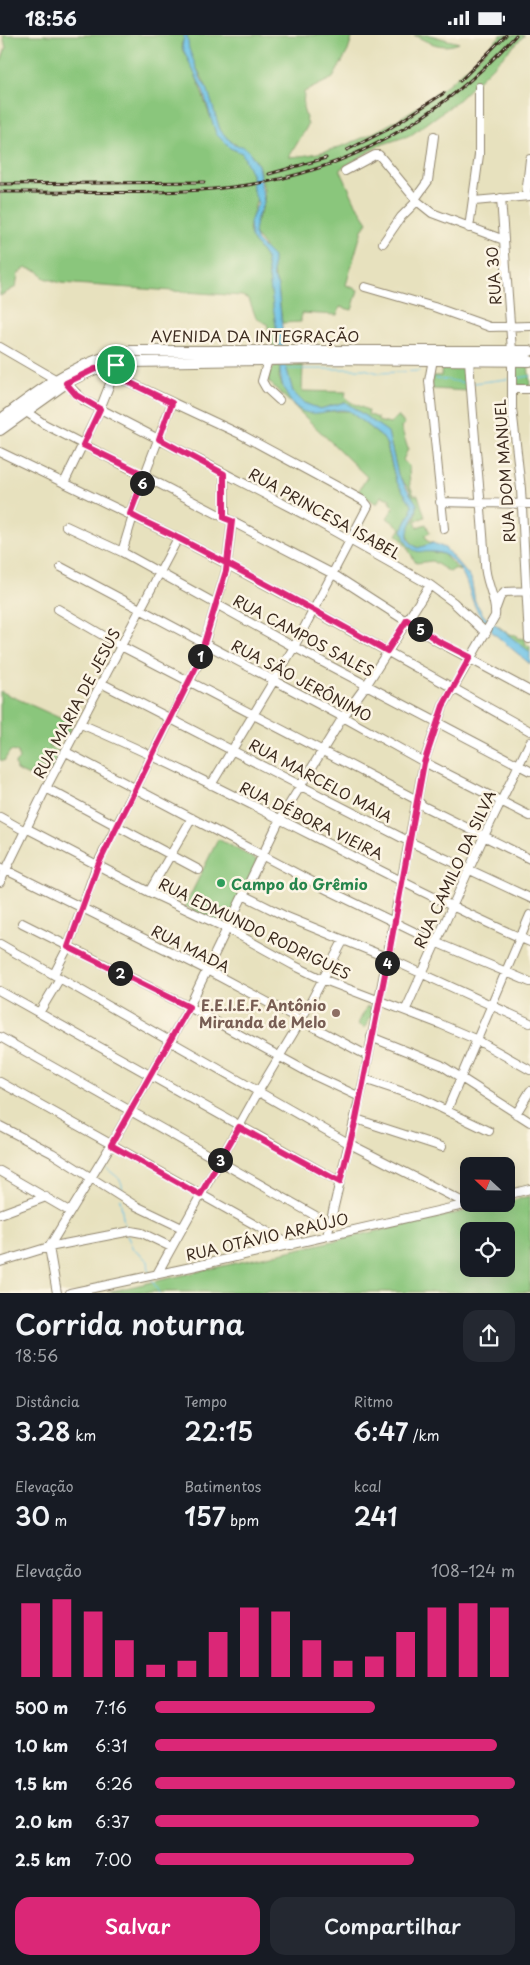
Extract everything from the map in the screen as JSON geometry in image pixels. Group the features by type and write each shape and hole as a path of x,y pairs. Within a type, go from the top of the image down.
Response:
{"main road":[{"name":"AVENIDA DA INTEGRAÇÃO","path":"0,420 55,379 89,361 132,351 445,354 512,356 530,361"},
{"name":"AVENIDA DA INTEGRAÇÃO","path":"0,431 66,383 95,369 115,370 154,361 419,354 433,359 445,354 469,359 512,356 530,351"}],"street":[{"path":"469,228 474,201 480,138 479,87"},
{"path":"383,243 428,181 434,136"},
{"path":"345,171 375,155 380,155 416,200 440,218 504,241"},
{"path":"474,201 528,196 530,159"},
{"name":"RUA 30","path":"501,198 512,356"},
{"path":"365,287 434,307 490,327 530,327"},
{"path":"0,347 55,379"},
{"name":"RUA DOM MANUEL","path":"512,356 512,389 526,504 529,639"},
{"path":"268,359 262,381 266,388 279,399"},
{"path":"433,359 429,381 444,529"},
{"path":"469,359 482,502 485,565 490,592 496,608"},
{"path":"64,483 100,409 115,370 172,403 240,434 364,501 368,507 294,647 211,785"},
{"name":"RUA PRINCESA ISABEL","path":"66,383 76,395 100,409 350,540 430,585 487,631"},
{"path":"512,389 530,389"},
{"path":"122,552 131,515 172,403"},
{"path":"25,411 44,424 83,445 145,475 333,574 446,645 530,691"},
{"path":"0,452 178,538 314,610 530,731"},
{"path":"39,1013 57,976 98,865 134,787 188,681 204,644 226,564 228,520 224,474"},
{"path":"440,502 526,504"},
{"name":"RUA CAMPOS SALES","path":"66,526 122,552 294,647 530,771"},
{"name":"RUA MARIA DE JESUS","path":"0,881 3,868 26,830 46,788 178,538"},
{"name":"RUA SÃO JERÔNIMO","path":"61,567 272,681 343,717 424,763 530,816"},
{"path":"57,1293 49,1247 69,1211 111,1145 189,1007 279,821 343,717 367,684 430,585"},
{"path":"490,592 528,591"},
{"path":"327,1236 356,1119 403,881 424,763 437,722 453,687 493,622 500,597 505,592"},
{"path":"58,609 121,646 321,752 417,800 423,806 530,859"},
{"name":"RUA MARCELO MAIA","path":"101,683 232,748 410,842 530,899"},
{"name":"RUA DÉBORA VIEIRA","path":"81,724 151,756 279,821 530,941"},
{"name":"RUA CAMILO DA SILVA","path":"406,1009 484,836 530,742"},
{"path":"66,752 261,856 436,942 530,982"},
{"path":"46,788 199,869"},
{"name":"RUA EDMUNDO RODRIGUES","path":"0,817 149,892 228,929 322,979 406,1009 475,1039 530,1070"},
{"path":"149,892 192,818"},
{"name":"RUA MADA","path":"3,868 207,971 300,1022 368,1056"},
{"path":"244,895 343,941 388,959 530,1023"},
{"path":"446,1110 504,971 530,915"},
{"path":"22,923 189,1007 280,1057 360,1097"},
{"path":"158,1274 171,1247 258,1092 300,1022 343,941"},
{"path":"0,944 350,1144 460,1200"},
{"path":"0,991 239,1127 340,1182"},
{"path":"0,1037 330,1224"},
{"path":"371,1037 423,1057 460,1076 530,1122"},
{"path":"364,1079 418,1097 489,1131"},
{"path":"0,1082 290,1245"},
{"path":"516,1113 530,1091"},
{"path":"356,1119 442,1147"},
{"path":"0,1126 21,1135 134,1205 182,1228"},
{"path":"0,1171 69,1211"},
{"path":"515,1193 530,1189"},
{"path":"0,1214 46,1197"},
{"name":"RUA OTÁVIO ARAÚJO","path":"70,1293 460,1206"},
{"path":"0,1262 49,1247 131,1231 142,1233 171,1247"}],"green space":[{"path":"3,35 184,35 185,39 181,44 183,51 195,74 208,112 220,136 228,146 242,153 252,173 253,190 257,198 249,229 251,237 266,258 279,346 273,346 267,324 256,318 249,299 242,296 61,283 44,278 38,271 26,268 18,274 16,287 0,296 0,64 6,48"},
{"path":"187,35 353,35 348,51 333,78 304,92 303,108 308,125 289,157 318,153 348,144 377,131 432,97 457,77 501,35 525,35 455,103 411,135 380,145 340,169 355,202 368,222 362,230 346,285 358,290 352,310 340,307 337,315 301,313 301,322 282,323 278,287 264,246 254,234 264,198 259,168 253,156 228,139 221,131 206,85 191,58"},
{"path":"414,35 430,35 459,43 441,46"},
{"path":"303,365 302,391 346,392 345,397 348,400 369,411 368,414 378,418 378,421 390,424 398,416 405,424 401,427 408,449 403,460 409,466 410,486 414,495 418,495 425,517 415,521 417,527 426,524 430,533 425,535 427,541 433,543 418,548 409,539 407,528 415,519 417,511 410,490 398,475 388,432 345,402 320,409 304,403 293,392 286,366"},
{"path":"442,365 462,365 466,367 468,391 432,389 433,376 441,376"},
{"path":"516,365 528,365 530,386 515,385"},
{"path":"276,366 280,366 279,377 283,388 296,406 304,411 349,411 385,440 396,481 412,505 411,513 402,530 410,548 443,554 460,571 454,569 450,572 432,561 416,563 397,535 401,528 387,518 394,507 390,503 390,499 381,496 377,504 358,492 367,477 268,381 269,373"},
{"path":"495,624 509,634 516,635 517,638 525,639 526,645 530,646 530,652 508,637"},
{"path":"0,691 73,724 68,734 60,732 57,738 51,741 49,747 60,752 51,772 37,766 29,776 16,770 15,763 19,759 17,752 10,751 4,761 0,760"},
{"name":"Campo do Grêmio","path":"218,839 257,860 227,926 185,906"},
{"path":"367,1006 374,1010 365,1028 358,1024"},
{"path":"530,1196 530,1292 108,1292 460,1212 515,1213 515,1200"}],"water":[{"path":"184,35 187,35 189,49 201,79 208,90 220,130 234,145 242,146 248,150 258,165 264,202 256,220 254,234 257,241 273,257 273,275 278,287 284,346 279,346 266,258 251,237 250,222 258,203 253,190 252,174 242,153 230,148 216,134 203,91 182,47"},
{"path":"280,366 286,366 293,392 304,403 320,409 345,402 388,432 398,475 417,504 408,533 411,543 418,548 433,543 445,548 471,578 475,601 484,616 530,652 530,664 492,632 475,606 461,571 449,558 435,552 416,551 406,541 402,530 411,513 412,505 396,481 387,445 383,438 349,411 309,413 296,407 283,388"}],"waterway":[{"path":"288,369 364,369 379,373 419,371"},
{"path":"518,378 530,376"},
{"path":"435,378 467,383"},
{"path":"474,383 507,379"},
{"path":"103,1164 122,1183 121,1193"},
{"path":"120,1199 125,1229"},
{"path":"127,1235 133,1249 148,1261 149,1272"},
{"path":"151,1278 159,1293"}],"railway":[{"path":"460,81 506,35"},
{"path":"0,192 203,190 273,180 313,170 351,156 388,138 423,116 456,92 487,65 516,35"},
{"path":"347,150 387,130 444,93"},
{"path":"269,174 326,158"},
{"path":"0,184 204,182"}],"place":[{"name":"Campo do Grêmio","path":"221,883"},
{"name":"E.E.I.E.F. Antônio Miranda de Melo","path":"336,1013"}],"route":[{"path":"116,365 95,369 66,383 76,395 100,409 83,445 145,475 130,514 178,538 226,564 314,610 387,651 407,620 438,641 470,657 443,706 424,763 380,1001 371,1037 356,1119 340,1182 239,1127 200,1195 111,1145 189,1007 68,947 98,865 134,787 198,663 226,571 226,564 232,521 224,518 224,474 159,439 172,403 114,375 116,365"}]}
